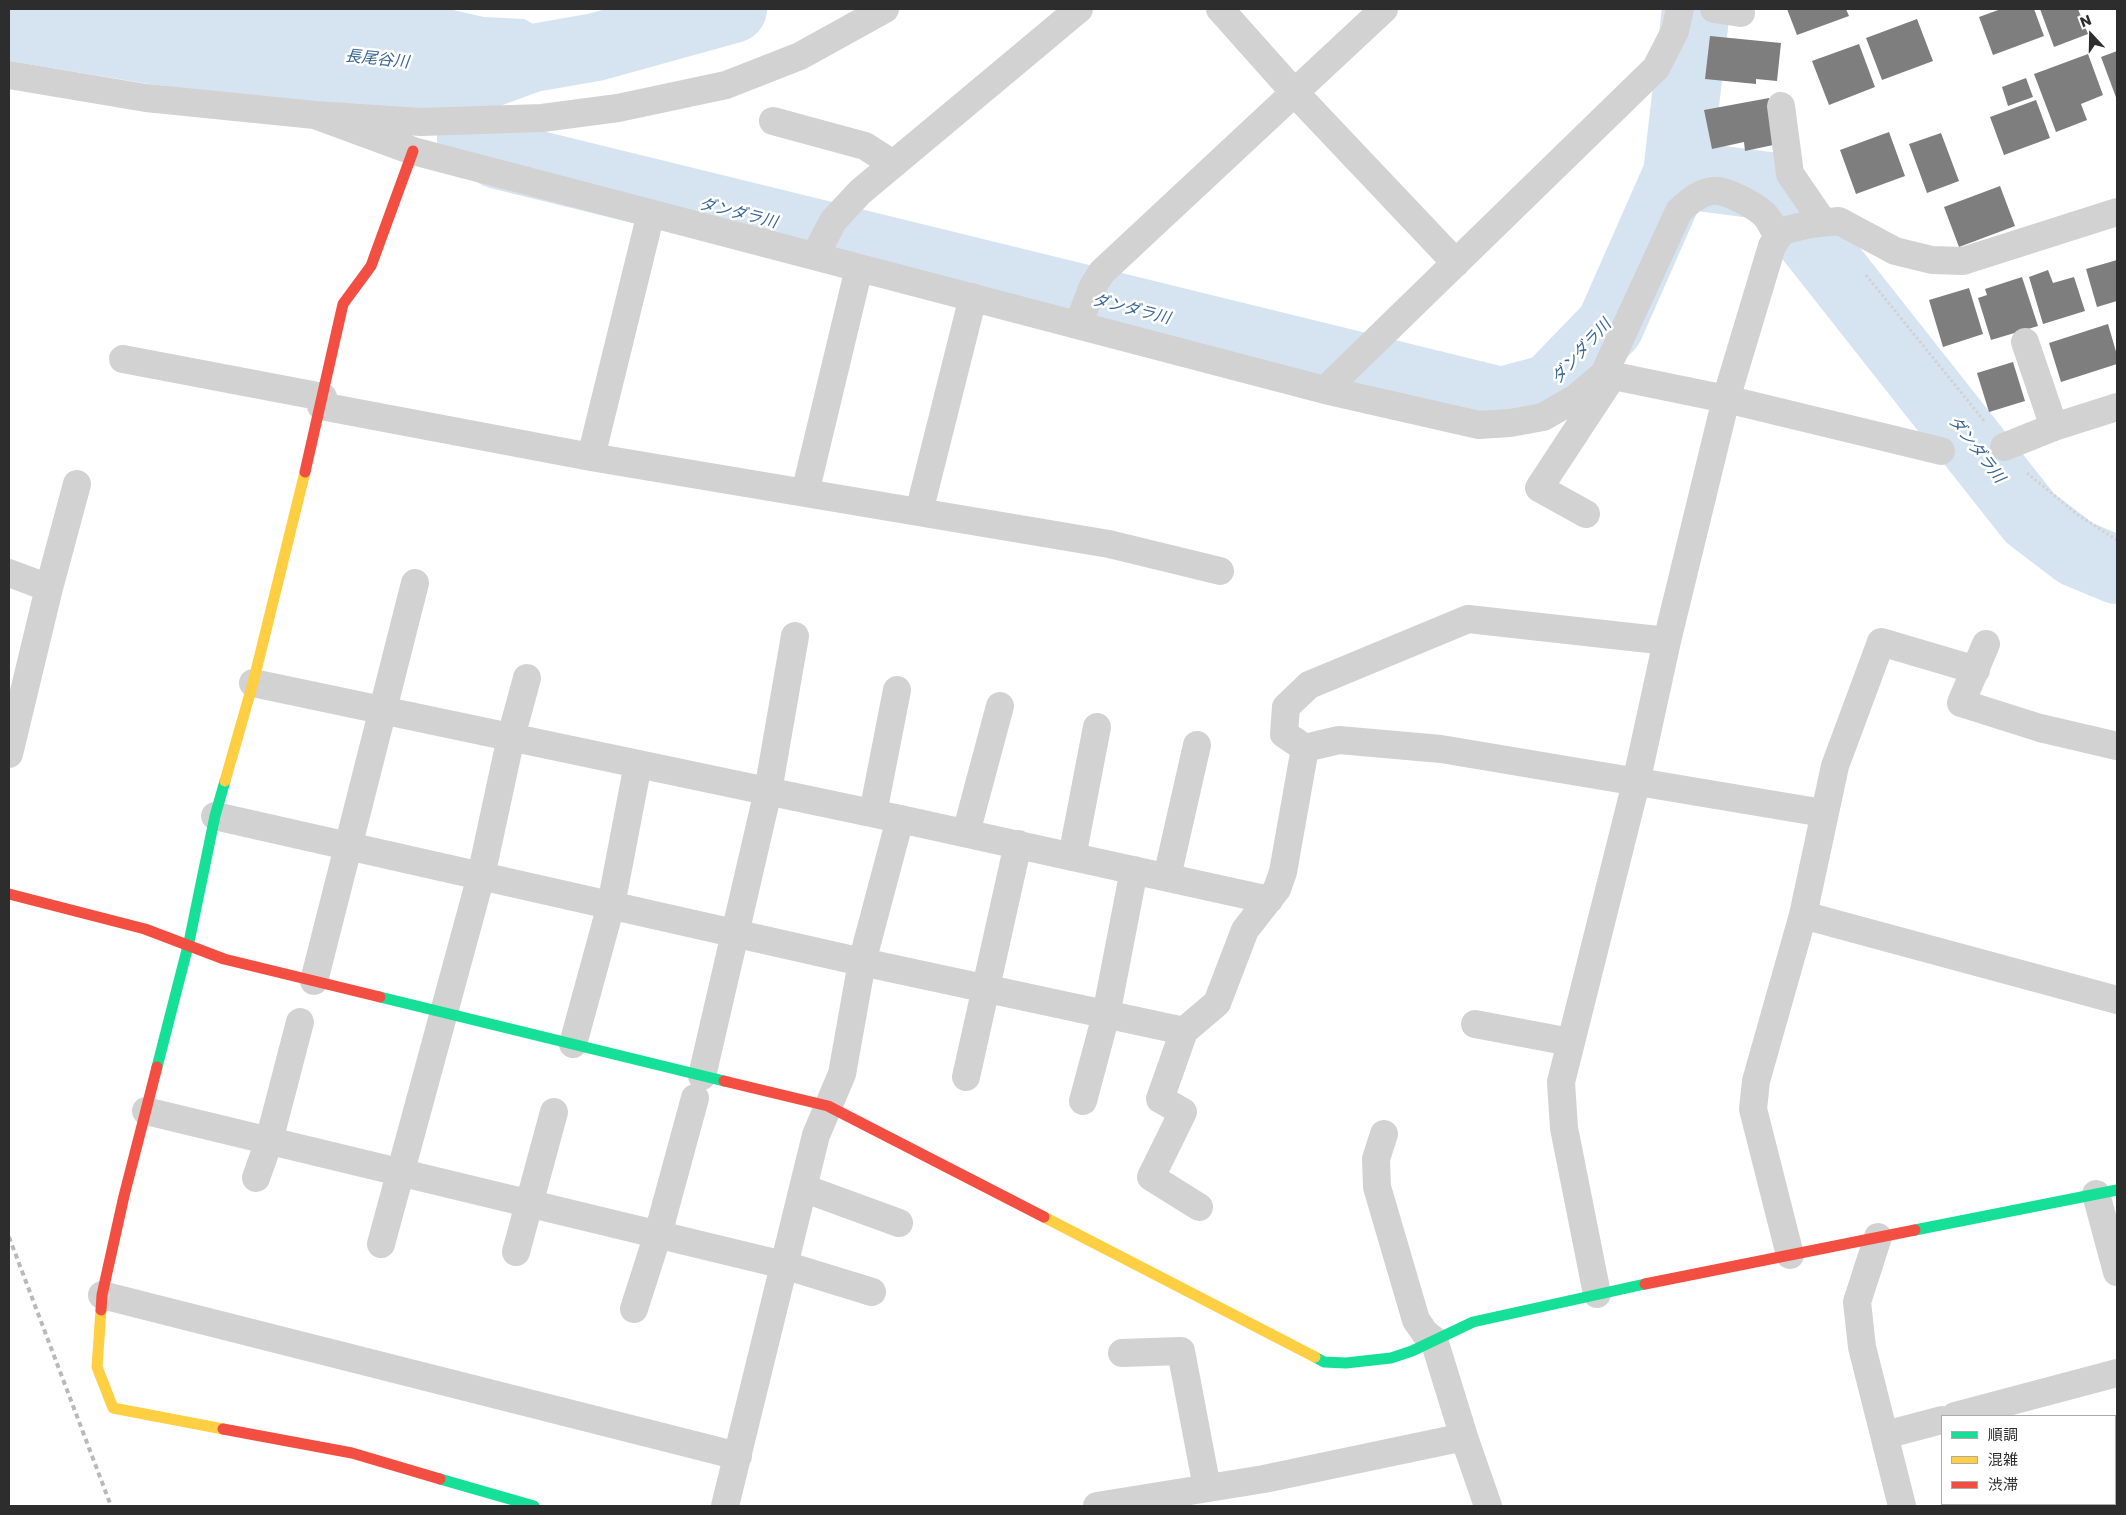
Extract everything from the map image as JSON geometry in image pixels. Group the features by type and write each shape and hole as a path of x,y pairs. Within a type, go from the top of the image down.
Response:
{"street":[{"path":"9,75 146,98 315,115 421,122 542,118 618,108 726,85 800,56 885,9"},
{"path":"823,240 860,192 1079,9"},
{"path":"1220,9 1294,92 1456,263"},
{"path":"1080,318 1093,286 1102,272 1384,9"},
{"path":"1325,390 1656,68 1675,31 1680,9"},
{"path":"1714,9 1741,13"},
{"path":"1782,106 1790,174 1817,223"},
{"path":"315,115 413,151 651,213 823,240 859,268 972,298 1080,318 1325,390 1479,425 1543,417 1576,398 1609,375 1726,399 1941,451"},
{"path":"773,121 865,146 893,164"},
{"path":"413,151 371,266 343,304 322,402 253,683 215,816 189,942 102,1295 97,1367 112,1408 352,1454 534,1506"},
{"path":"1586,514 1539,488 1609,375 1679,211 1696,196 1713,190 1730,194 1754,206 1766,215 1780,234"},
{"path":"1597,1294 1564,1128 1561,1082 1636,783 1667,641 1726,399 1772,246 1780,234 1817,223 1839,221 1895,251 1932,260 1962,261 2117,212"},
{"path":"591,457 651,213"},
{"path":"805,493 859,268"},
{"path":"919,512 972,298"},
{"path":"2025,342 2054,427"},
{"path":"123,360 591,457 1109,544 1220,571"},
{"path":"2004,447 2054,427 2117,407"},
{"path":"9,754 49,588 77,484"},
{"path":"9,573 49,588"},
{"path":"314,981 415,583"},
{"path":"1667,641 1468,618 1308,685 1286,707 1284,734 1305,748 1338,740 1440,749 1824,813"},
{"path":"634,1308 658,1234 698,1087 768,791 795,636"},
{"path":"1790,1255 1753,1109 1756,1081 1803,915 1835,766 1881,642 1976,670"},
{"path":"1986,644 1961,703 2040,728 2117,746"},
{"path":"381,1244 481,876 511,737 527,678"},
{"path":"253,683 900,818 1269,900"},
{"path":"873,813 897,690"},
{"path":"966,833 1000,706"},
{"path":"1072,857 1097,727"},
{"path":"1167,878 1197,745"},
{"path":"1199,1207 1151,1177 1183,1112 1160,1099 1184,1031 1217,1003 1245,930 1277,888 1283,872 1305,748"},
{"path":"574,1044 611,906 638,764"},
{"path":"215,816 862,962 1184,1031"},
{"path":"725,1506 816,1135 842,1074 862,962 900,818"},
{"path":"966,1077 1018,844"},
{"path":"1083,1101 1106,1015 1134,870"},
{"path":"9,894 144,928 189,942 224,959 574,1044 698,1087 828,1106 1324,1362 1351,1365 1381,1360 1411,1352 1472,1322 1597,1294 2107,1192 2117,1272"},
{"path":"1803,915 2117,1000"},
{"path":"256,1178 269,1141 300,1022"},
{"path":"1475,1024 1570,1042"},
{"path":"146,1111 784,1265 872,1292"},
{"path":"516,1252 554,1112"},
{"path":"1384,1134 1376,1159 1377,1187 1416,1320 1424,1333 1434,1340 1488,1506"},
{"path":"803,1188 900,1223"},
{"path":"1878,1237 1857,1302 1862,1347 1902,1506"},
{"path":"102,1295 738,1456"},
{"path":"1122,1353 1181,1351 1207,1488"},
{"path":"1959,1415 2117,1372"},
{"path":"1885,1435 1941,1420"},
{"path":"1101,1506 1264,1479 1464,1436"}],"path":[{"path":"1860,268 2028,475 2078,515 2117,540"}],"water":[{"path":"9,9 449,9 484,17 524,19 552,34 576,40 615,35 636,44 625,60 481,113 308,103 149,84 9,61"}],"building":[{"path":"1787,9 1846,9 1849,16 1797,35"},
{"path":"2001,9 2034,9 2044,36 1993,55 1979,17"},
{"path":"2040,9 2078,9 2088,34 2054,47"},
{"path":"1917,19 1933,61 1882,80 1866,38"},
{"path":"1710,36 1781,43 1777,81 1756,79 1756,84 1705,79"},
{"path":"1859,44 1875,87 1829,105 1812,61"},
{"path":"2117,51 2117,100 2101,57"},
{"path":"2088,54 2103,95 2081,104 2087,120 2056,132 2034,74"},
{"path":"2026,78 2033,97 2008,106 2002,87"},
{"path":"1769,98 1778,144 1745,151 1744,142 1712,149 1704,110"},
{"path":"2036,100 2050,138 2004,155 1990,117"},
{"path":"1889,132 1905,176 1856,194 1840,150"},
{"path":"1941,133 1959,181 1927,193 1909,144"},
{"path":"2000,186 2015,226 1959,247 1944,207"},
{"path":"2117,260 2117,301 2097,307 2086,269"},
{"path":"2048,270 2053,283 2074,277 2085,311 2043,324 2029,277"},
{"path":"2022,277 2038,326 1991,340 1978,298 1987,295 1985,289"},
{"path":"1969,288 1983,334 1943,347 1929,300"},
{"path":"2108,324 2117,355 2117,364 2061,382 2049,343"},
{"path":"2013,362 2025,401 1989,412 1977,373"}],"waterway":[{"name":"長尾谷川","path":"533,58 596,47 733,9"},
{"name":"ダンダラ川","path":"1677,174 1696,9"},
{"name":"ダンダラ川","path":"471,139 498,155 1501,401 1550,388 1610,326 1677,174 1768,186 2030,518 2076,553 2117,570"}],"railway":[{"path":"9,1237 111,1506"}],"traffic: fast":[{"path":"157,1067 189,942 215,816 225,781"},
{"path":"380,997 724,1081"},
{"path":"1915,1230 2117,1190"},
{"path":"1315,1357 1324,1362 1346,1363 1391,1358 1412,1351 1473,1322 1645,1284"},
{"path":"440,1479 534,1506"}],"traffic: slow":[{"path":"225,781 253,683 305,472"},
{"path":"1044,1217 1315,1357"},
{"path":"101,1310 97,1367 113,1408 223,1429"}],"traffic: jam":[{"path":"305,472 343,304 371,266 413,151"},
{"path":"9,894 145,929 224,959 380,997"},
{"path":"101,1310 102,1295 124,1196 157,1067"},
{"path":"724,1081 828,1106 1044,1217"},
{"path":"1645,1284 1915,1230"},
{"path":"223,1429 352,1453 440,1479"}]}
